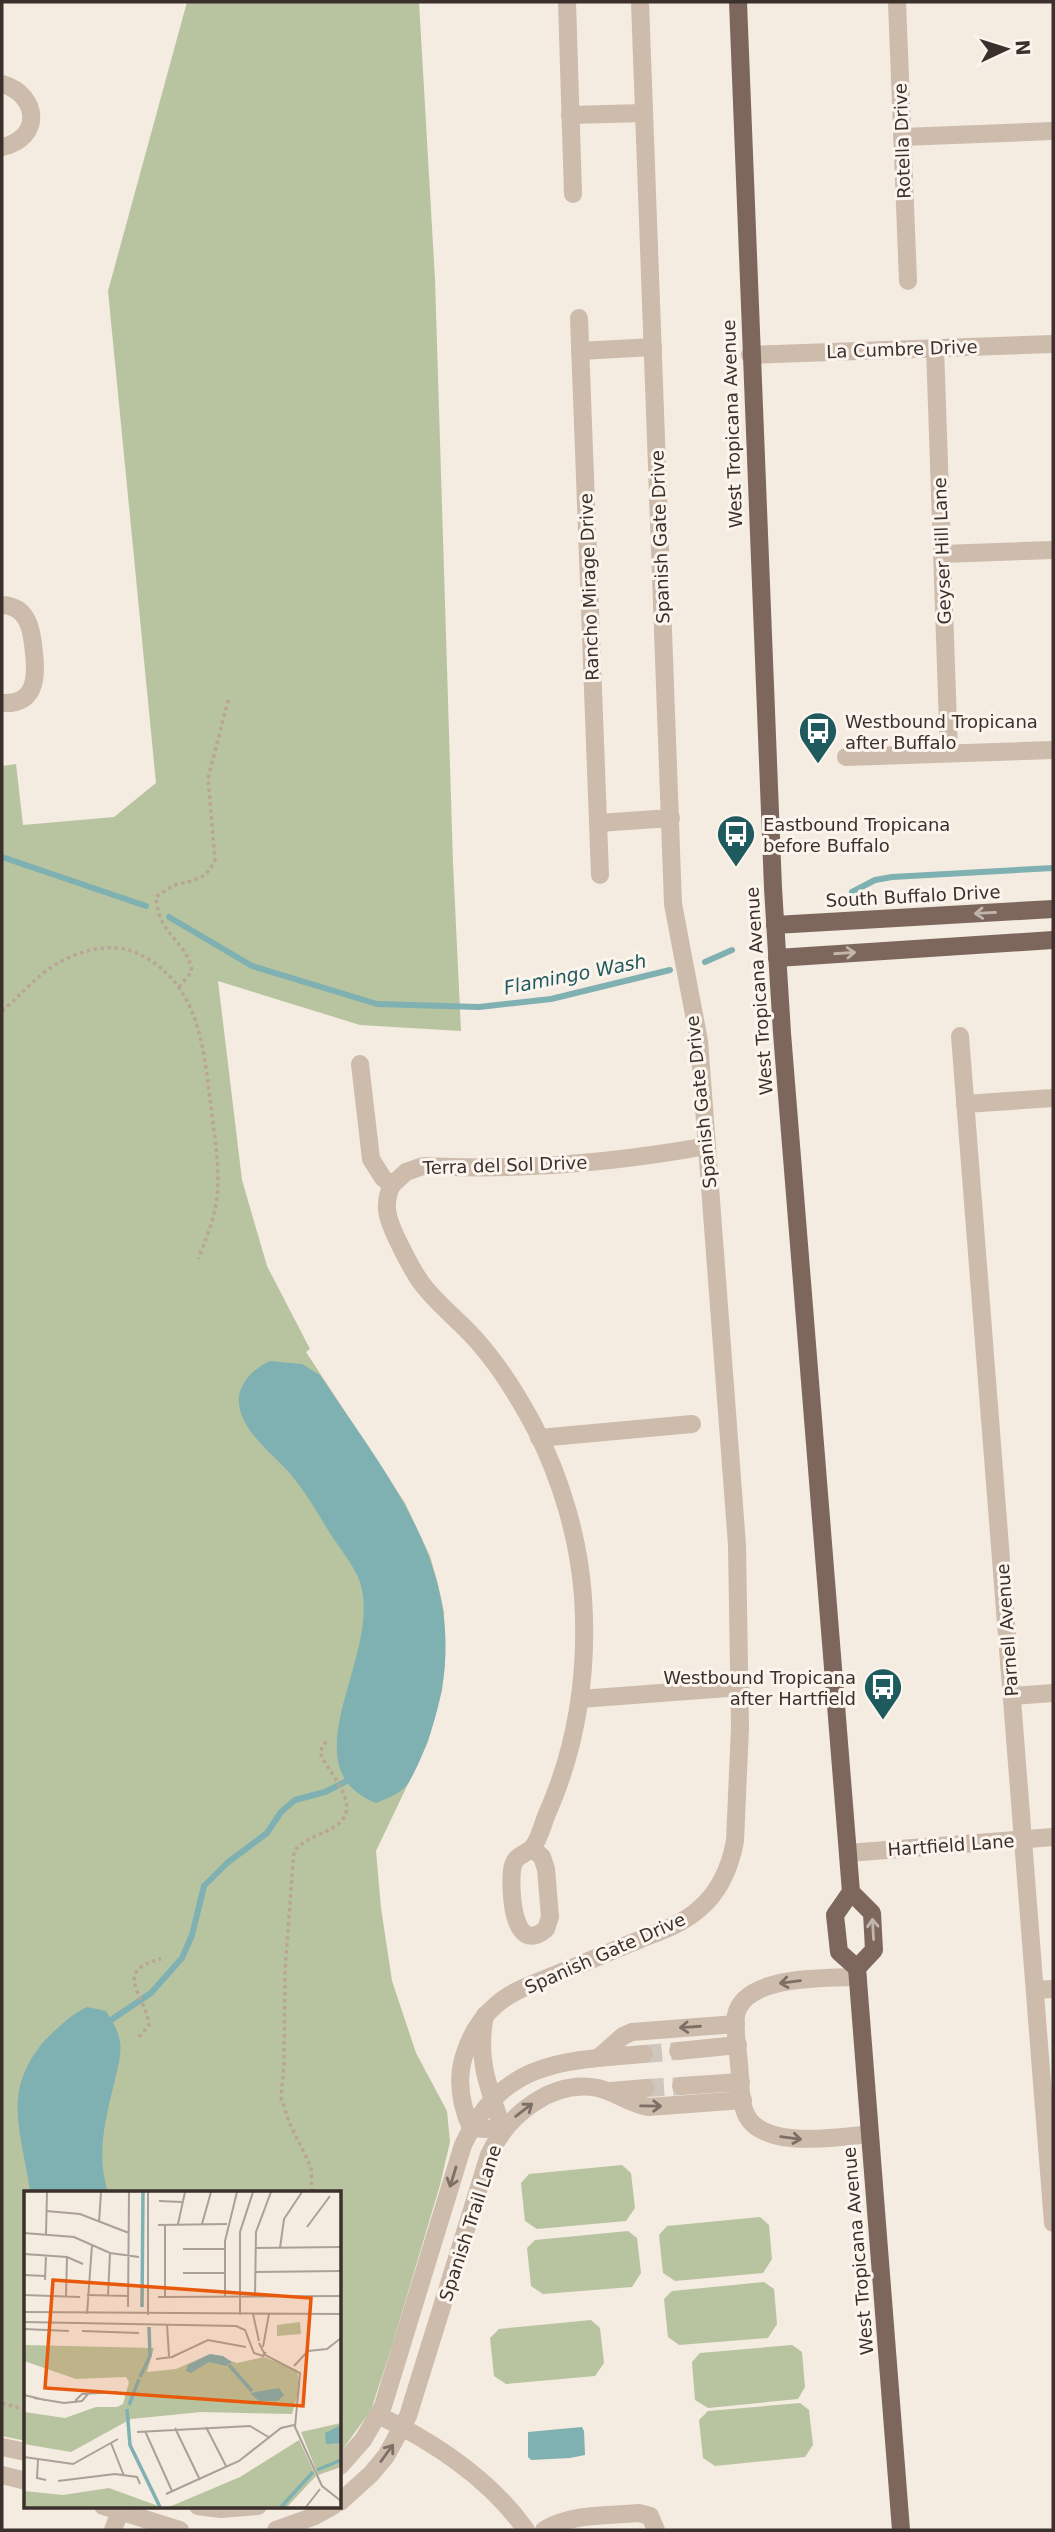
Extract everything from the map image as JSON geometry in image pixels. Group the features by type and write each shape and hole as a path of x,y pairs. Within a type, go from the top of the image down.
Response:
{"main road":[{"name":"West Tropicana Avenue","path":"738,2 750,355 775,925 851,1892"},
{"name":"South Buffalo Drive","path":"775,925 1053,909"},
{"path":"777,958 1053,940"},
{"path":"851,1892 872,1913 874,1950 857,1972 839,1952 835,1915 851,1892"},
{"name":"West Tropicana Avenue","path":"857,1972 901,2530"}],"street":[{"path":"567,2 573,194"},
{"name":"Spanish Gate Drive","path":"471,2128 462,2101 461,2071 469,2042 485,2015 523,1988 686,1919 709,1900 726,1873 735,1840 741,1687 737,1545 699,1041 673,904 640,2"},
{"name":"Rotella Drive","path":"897,2 908,281"},
{"path":"2,84 18,90 25,97 31,115 26,133 11,145 2,146"},
{"path":"570,116 645,113"},
{"path":"902,137 1053,131"},
{"name":"Rancho Mirage Drive","path":"579,318 600,875"},
{"name":"La Cumbre Drive","path":"750,355 1053,344"},
{"path":"580,351 653,347"},
{"name":"Geyser Hill Lane","path":"934,348 949,753"},
{"path":"942,554 1053,550"},
{"path":"2,605 17,608 29,623 36,670 32,689 26,696 18,701 2,703"},
{"path":"846,757 1053,750"},
{"path":"598,823 671,818"},
{"name":"Parnell Avenue","path":"960,1036 1053,2223"},
{"path":"360,1064 371,1159 383,1178 392,1185 386,1211 411,1267 423,1285 478,1342 519,1399 539,1437 562,1493 579,1560 584,1630 580,1699 565,1767 554,1800 532,1848"},
{"path":"965,1104 1053,1098"},
{"name":"Terra del Sol Drive","path":"392,1185 405,1172 424,1166 552,1167 707,1146"},
{"path":"539,1437 692,1424"},
{"path":"580,1699 741,1687"},
{"path":"1012,1696 1053,1693"},
{"name":"Hartfield Lane","path":"848,1853 1053,1837"},
{"path":"857,1972 768,1986 744,2000 736,2015 736,2024 745,2112 751,2122 772,2134 804,2139 870,2134"},
{"path":"1035,1990 1053,1989"},
{"path":"471,2128 503,2130 481,2061 485,2015"},
{"path":"591,2059 632,2032 736,2024"},
{"path":"678,2051 738,2045"},
{"name":"Spanish Trail Lane","path":"341,2465 363,2440 378,2415 390,2386 461,2152 471,2128 493,2099 526,2075 545,2066 644,2054"},
{"path":"681,2086 742,2091"},
{"name":"Spanish Trail Lane","path":"341,2501 371,2474 386,2456 403,2427 416,2395 485,2169 495,2142 503,2130 525,2108 554,2093 587,2087 608,2091 640,2106 649,2107 742,2091"},
{"path":"608,2091 646,2088"},
{"path":"378,2415 403,2427 474,2475 507,2506 526,2530"},
{"path":"2,2447 24,2452"},
{"path":"2,2475 24,2480"},
{"path":"113,2530 116,2508 180,2530"},
{"path":"213,2508 233,2508"},
{"path":"276,2530 329,2508"},
{"path":"544,2530 562,2521 606,2523 645,2513 654,2520 656,2530"}],"path":[{"path":"179,987 192,971 189,956 164,929 157,913 156,898 172,886 198,880 209,871 215,860 208,778 229,697"},
{"path":"2,1011 50,968 92,950 106,948 119,948 141,955 162,968 179,987 195,1018 203,1046 217,1154 217,1199 198,1259"},
{"path":"312,2191 311,2167 289,2122 281,2097 285,1970 294,1851 300,1843 335,1827 343,1818 346,1806 343,1790 320,1751 327,1740"},
{"path":"139,2037 149,2025 148,2016 135,1992 135,1979 139,1969 149,1962 161,1959"},
{"path":"2,2403 24,2409"}],"green space":[{"path":"187,2 419,2 435,279 453,863 461,1031 360,1025 218,981 242,1180 267,1266 310,1349 306,1352 405,1503 430,1556 444,1612 445,1665 442,1691 428,1742 376,1851 392,1981 416,2053 447,2111 450,2142 440,2185 371,2410 341,2452 341,2191 24,2191 24,2441 2,2436 2,766 16,764 23,825 114,817 156,783 108,291"},
{"path":"622,2165 631,2173 635,2208 626,2221 537,2229 525,2221 521,2183 529,2174"},
{"path":"760,2217 769,2225 772,2259 763,2273 675,2281 663,2273 659,2235 667,2226"},
{"path":"628,2231 637,2238 641,2273 632,2287 543,2294 531,2286 527,2248 535,2240"},
{"path":"764,2282 774,2289 777,2324 768,2338 679,2345 668,2337 664,2299 672,2291"},
{"path":"591,2320 600,2328 604,2363 595,2376 506,2384 494,2376 490,2338 499,2329"},
{"path":"792,2345 802,2352 805,2387 798,2399 708,2408 695,2400 692,2362 700,2353"},
{"path":"800,2403 809,2410 813,2445 805,2457 715,2466 703,2458 699,2420 708,2411"}],"water":[{"path":"270,1361 302,1364 320,1375 401,1499 422,1541 437,1584 445,1629 443,1678 431,1731 404,1788 376,1803 350,1785 338,1762 338,1733 361,1635 364,1603 357,1575 301,1487 257,1439 240,1410 239,1394 246,1380 256,1369"},
{"path":"87,2007 106,2011 120,2041 119,2063 103,2138 104,2179 108,2191 30,2191 19,2131 18,2095 31,2059 45,2040"},
{"path":"582,2427 585,2455 531,2460 528,2457 528,2432"}],"waterway":[{"name":"Flamingo Wash","path":"2,857 146,906"},
{"name":"Flamingo Wash","path":"852,892 875,880 892,877 1053,868"},
{"name":"Flamingo Wash","path":"169,917 252,966 377,1004 479,1007 551,999 670,970"},
{"name":"Flamingo Wash","path":"705,962 732,950"},
{"path":"111,2020 151,1993 182,1958 192,1935 204,1886 227,1863 267,1833 281,1812 295,1800 325,1792 345,1782"}],"tunnel":[{"path":"644,2054 678,2051"},
{"path":"646,2088 681,2086"}],"place":[{"name":"Westbound Tropicana after Buffalo","path":"818,765"},
{"name":"Eastbound Tropicana before Buffalo","path":"736,868"},
{"name":"Westbound Tropicana after Hartfield","path":"883,1721"}]}
